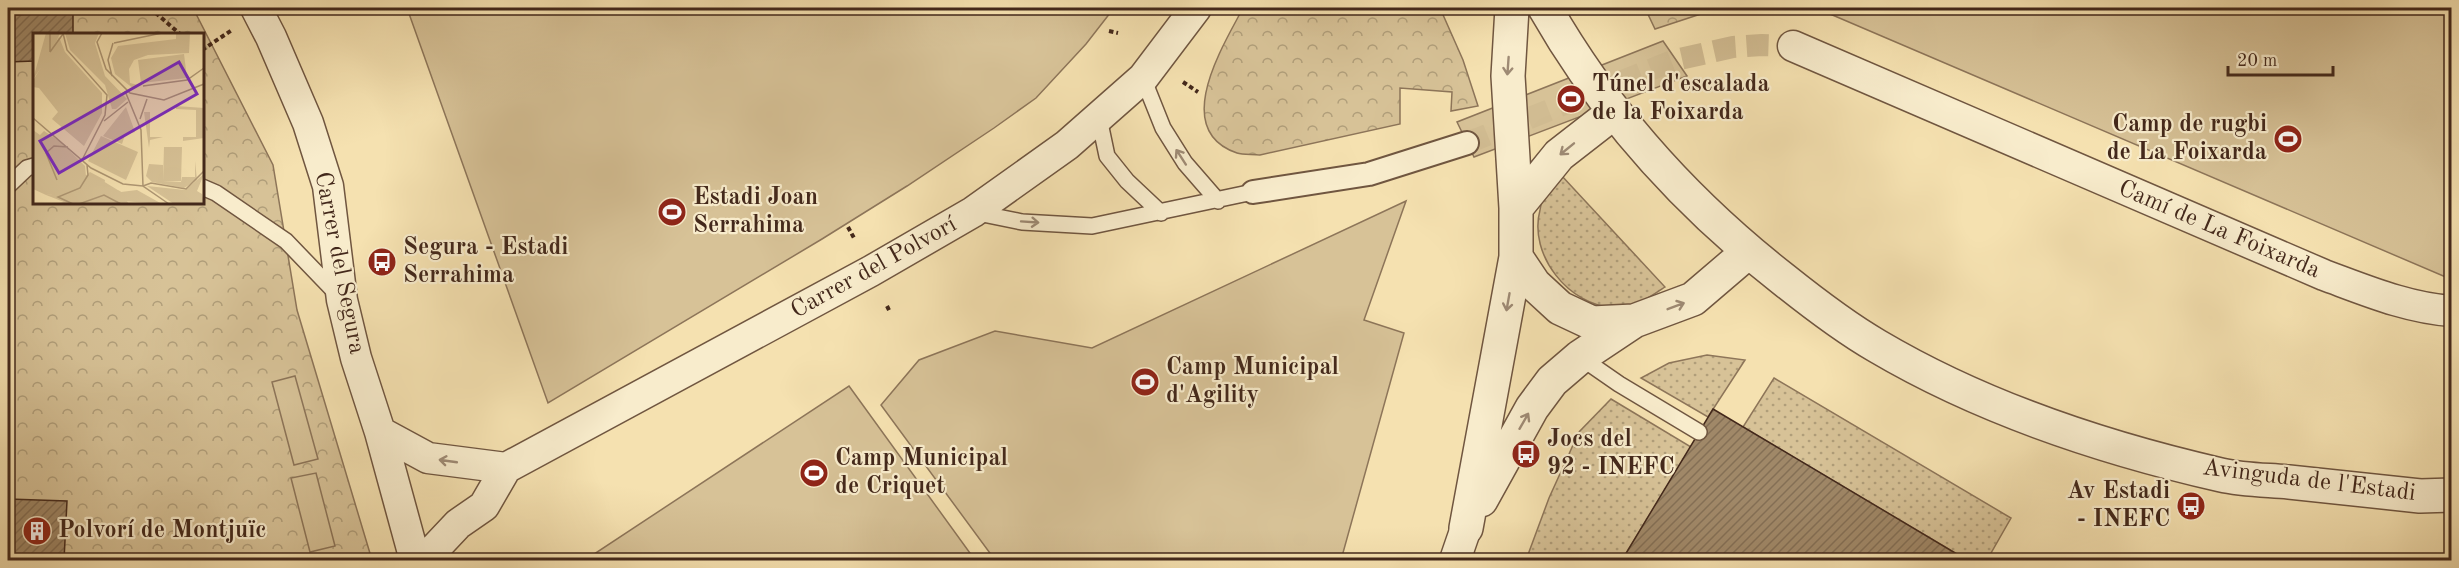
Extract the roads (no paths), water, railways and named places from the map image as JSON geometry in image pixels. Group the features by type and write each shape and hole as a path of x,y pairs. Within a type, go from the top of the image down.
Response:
{"street":[{"name":"Carrer del Segura","path":"256,8 308,123 328,186 342,300 356,358 380,432 415,561"},
{"name":"Carrer del Polvorí","path":"506,468 871,272 973,212 1068,146 1143,78 1196,8"},
{"path":"1455,561 1466,528 1516,257 1516,208 1508,76 1512,8"},
{"name":"Avinguda de l'Estadi","path":"1545,8 1613,113 1671,180 1748,252 1812,303 1877,346 1968,393 2051,426 2099,442 2224,476 2420,496 2451,495"},
{"name":"Camí de La Foixarda","path":"1793,46 2324,275 2388,298 2432,310 2451,311"},
{"path":"1516,208 1559,154 1613,113"},
{"path":"1253,192 1369,174 1467,143"},
{"path":"1466,528 1532,408 1552,381 1580,357 1634,321 1694,299 1748,252"},
{"path":"1516,257 1534,284 1560,308 1592,323 1634,321"},
{"path":"380,432 428,458 506,468 484,506 458,524 424,561"}],"lane":[{"path":"1143,78 1163,128 1185,163 1218,201"},
{"path":"1098,118 1107,156 1127,181 1161,213"},
{"path":"8,186 27,168 33,166"},
{"path":"204,188 216,193 286,241 342,300"},
{"path":"973,212 1022,222 1092,226 1253,192"},
{"path":"1580,357 1699,432"}],"tunnel":[{"path":"1467,143 1675,60 1733,47 1793,46"}],"place":[{"name":"Túnel d'escalada de la Foixarda","path":"1571,99"},
{"name":"Camp de rugbi de La Foixarda","path":"2288,139"},
{"name":"Estadi Joan Serrahima","path":"672,212"},
{"name":"Segura - Estadi Serrahima","path":"382,262"},
{"name":"Camp Municipal d'Agility","path":"1145,382"},
{"name":"Jocs del 92 - INEFC","path":"1526,454"},
{"name":"Camp Municipal de Criquet","path":"814,473"},
{"name":"Av Estadi - INEFC","path":"2191,506"},
{"name":"Polvorí de Montjuïc","path":"37,531"}]}
